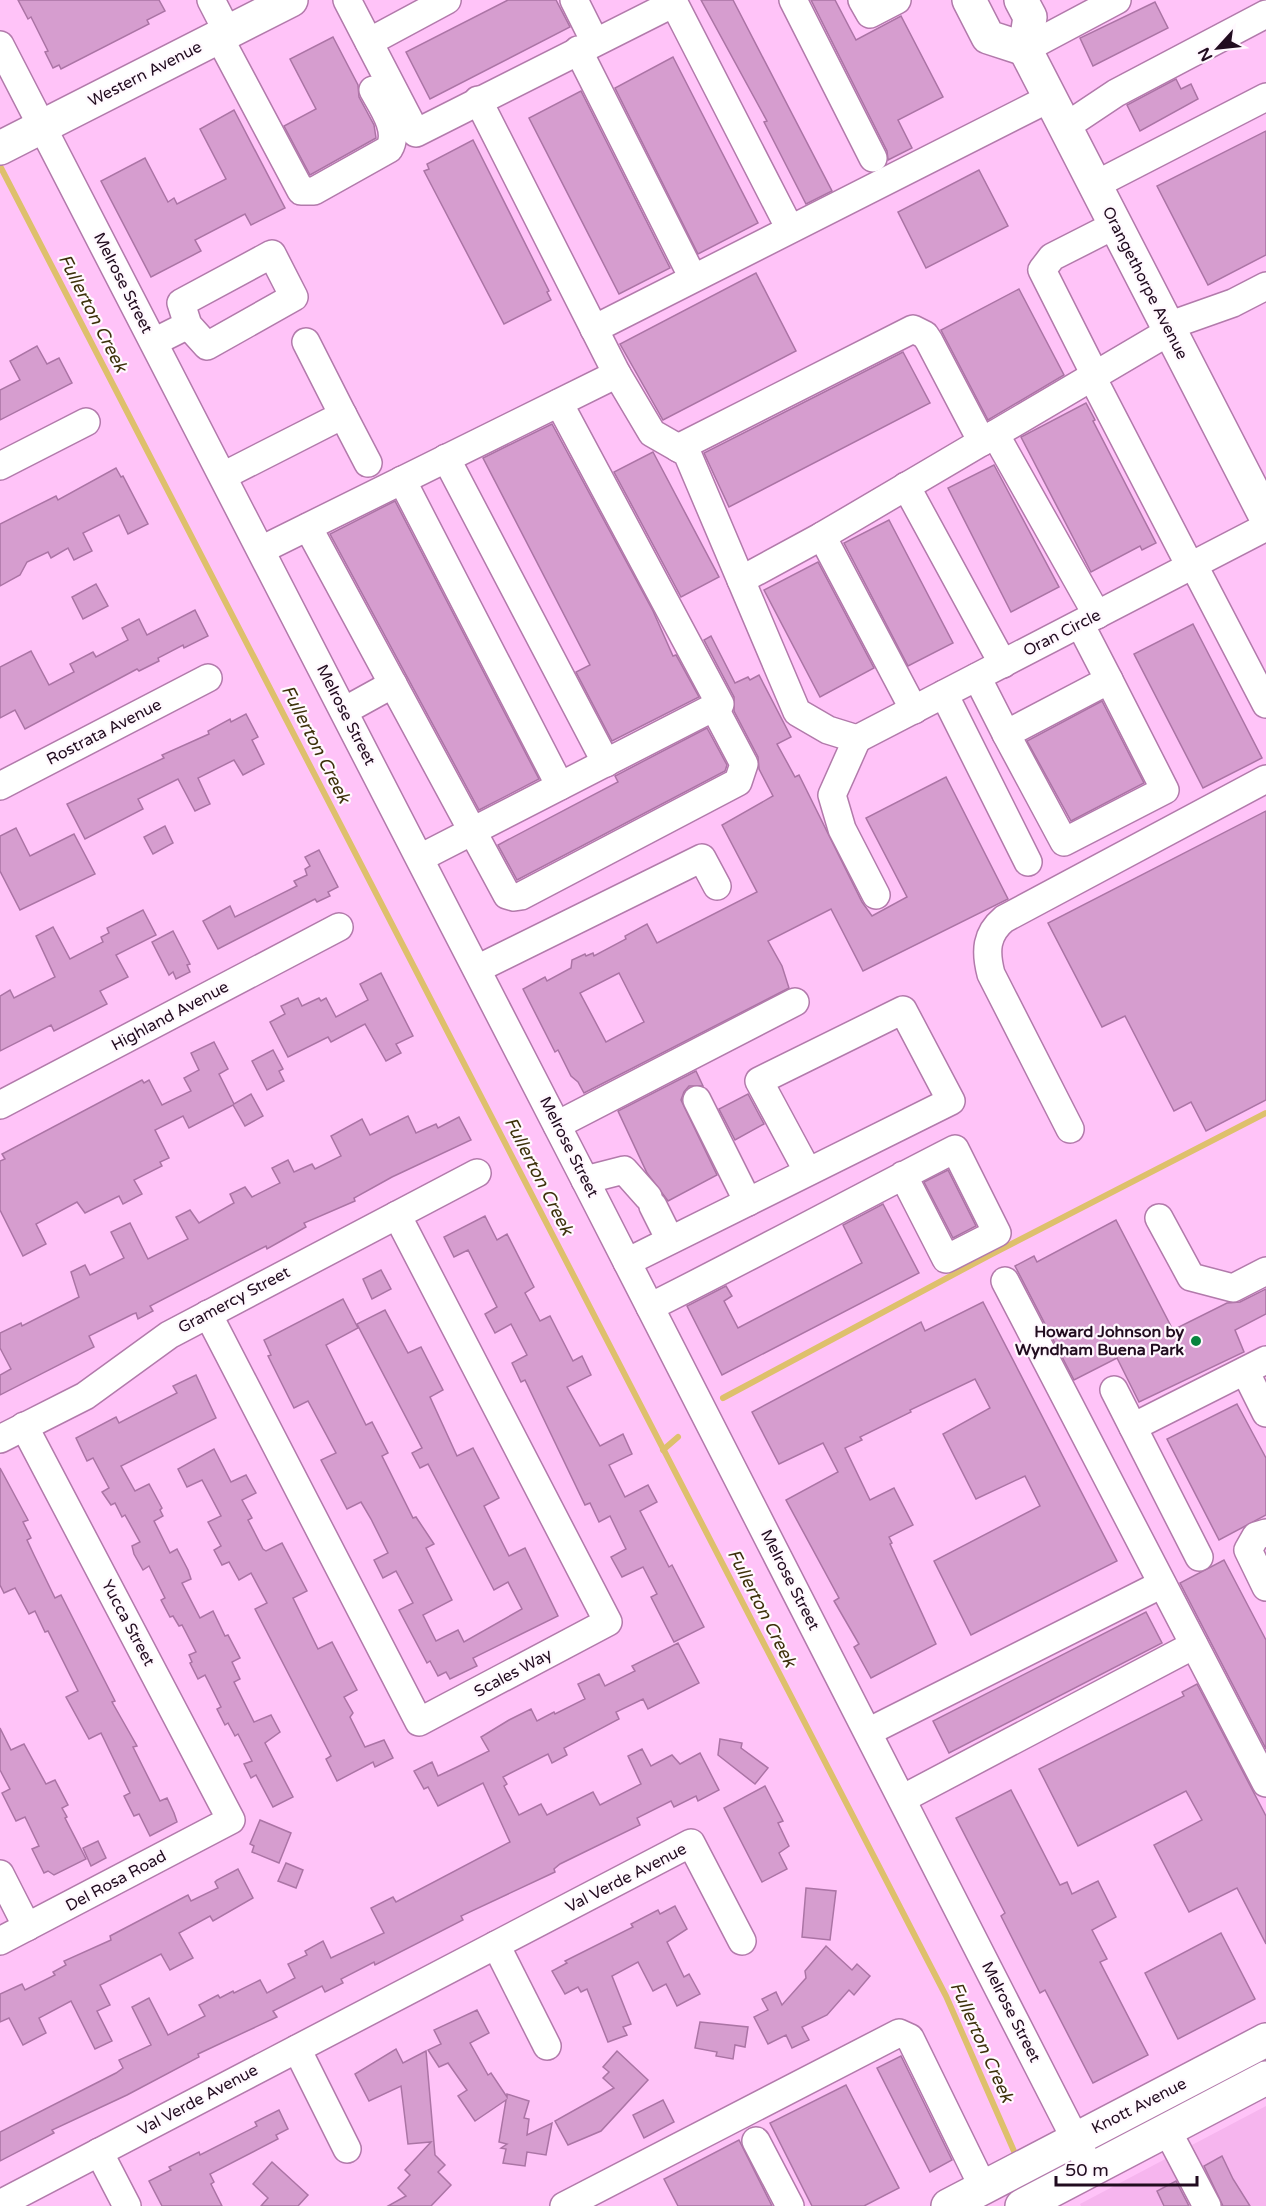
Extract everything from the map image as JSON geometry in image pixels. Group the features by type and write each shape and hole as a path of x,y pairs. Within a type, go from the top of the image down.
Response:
{"main road":[{"name":"Western Avenue","path":"19,138 291,0"},
{"path":"969,0 988,37 1025,49 1030,17 1021,0"},
{"name":"Orangethorpe Avenue","path":"1025,49 1266,517"},
{"name":"Knott Avenue","path":"948,2206 1266,2040"},
{"name":"Knott Avenue","path":"1022,2206 1266,2078"}],"street":[{"path":"211,0 223,35 294,182 301,191 314,191 385,152 392,143 392,129 386,115 327,0"},
{"path":"347,0 416,133 674,3 790,229"},
{"path":"369,42 447,0"},
{"path":"574,0 587,46 693,278"},
{"path":"793,0 873,158"},
{"path":"862,0 870,14 897,0"},
{"path":"1025,49 1117,0"},
{"path":"1065,127 1116,93 1266,15"},
{"name":"Melrose Street","path":"0,45 19,138 154,342 1091,2169"},
{"path":"1095,186 1266,97"},
{"path":"594,329 1050,98"},
{"path":"478,100 617,374 652,433 687,453 797,712 828,730 857,739 832,795 842,829 876,895"},
{"path":"1115,225 1052,257 1042,270 1094,376 1266,704"},
{"path":"741,579 822,536 1094,376 1169,329 1233,303 1266,286"},
{"path":"154,342 188,325"},
{"path":"678,448 913,329 925,335 988,438 1088,619 1109,680 1165,790 1064,842 977,677"},
{"path":"306,342 368,463"},
{"path":"261,550 617,374"},
{"path":"420,858 720,704 559,403"},
{"path":"223,476 343,415"},
{"path":"0,466 86,422"},
{"path":"446,458 606,763"},
{"path":"402,480 560,786"},
{"path":"906,486 1003,664"},
{"path":"308,526 503,890 514,897 521,896 738,782 744,764 714,707"},
{"name":"Oran Circle","path":"857,739 1266,527"},
{"path":"822,536 914,710"},
{"name":"Rostrata Avenue","path":"0,786 208,678"},
{"path":"1006,734 1109,680"},
{"path":"344,711 393,684"},
{"path":"944,694 1028,862"},
{"path":"1070,1129 991,974 986,958 987,943 993,928 1004,919 1266,779"},
{"path":"477,969 702,858 717,886"},
{"name":"Highland Avenue","path":"0,1104 339,927"},
{"path":"557,1125 795,1002"},
{"path":"627,1262 951,1101 903,1010 759,1081 808,1172"},
{"path":"697,1100 748,1202"},
{"path":"585,1180 624,1170 651,1202 670,1240"},
{"name":"Gramercy Street","path":"0,1439 85,1396 146,1349 208,1314 477,1173"},
{"path":"650,1307 903,1175"},
{"name":"Scales Way","path":"208,1314 419,1722 608,1622 397,1215"},
{"path":"1159,1218 1191,1277 1233,1288 1266,1271"},
{"path":"1005,1281 1266,1783"},
{"path":"1133,1427 1255,1366 1266,1413"},
{"path":"1114,1390 1199,1557"},
{"name":"Yucca Street","path":"24,1426 231,1820"},
{"path":"1266,1533 1256,1536 1248,1550 1266,1587"},
{"path":"868,1732 1162,1584"},
{"path":"902,1799 1194,1645"},
{"name":"Del Rosa Road","path":"0,1941 231,1820"},
{"name":"Val Verde Avenue","path":"0,2204 691,1843 742,1941"},
{"path":"0,1874 27,1927"},
{"path":"495,1945 547,2046"},
{"path":"564,2206 898,2033 910,2038 990,2184"},
{"path":"297,2049 347,2149"},
{"path":"1167,2130 1207,2206"},
{"path":"756,2141 790,2206"},
{"path":"99,2152 127,2206"}],"shaded area":[{"path":"1266,2106 1266,2206 1081,2206 1080,2204"}],"building":[{"path":"18,0 159,0 165,11 147,20 149,24 61,69 59,65 53,68 45,52 48,51 31,17 28,19"},
{"path":"508,0 556,0 570,27 430,99 406,52"},
{"path":"701,0 733,0 832,191 806,204 764,122 767,121"},
{"path":"811,0 835,0 856,40 901,16 943,97 898,120 912,148 888,160 887,151"},
{"path":"1155,2 1168,28 1093,66 1080,38"},
{"path":"333,37 358,85 359,97 374,125 376,138 310,175 284,126 316,109 290,59"},
{"path":"673,57 758,223 698,254 615,88"},
{"path":"1176,79 1181,89 1191,84 1198,99 1140,131 1127,105"},
{"path":"581,91 670,268 619,294 529,118"},
{"path":"234,110 285,208 251,225 245,214 195,240 201,251 151,277 101,181 145,158 168,202 174,198 177,204 226,179 200,129"},
{"path":"1266,131 1266,255 1208,285 1157,186"},
{"path":"473,140 549,291 547,292 551,300 504,324 424,171 429,169 427,164"},
{"path":"979,170 1008,226 926,268 898,212"},
{"path":"756,273 796,351 663,420 620,344"},
{"path":"1019,289 1064,375 988,420 941,330"},
{"path":"37,346 47,364 59,358 72,383 0,420 0,390 20,380 10,361"},
{"path":"903,352 930,403 729,507 704,453"},
{"path":"1086,403 1156,543 1142,550 1140,546 1091,572 1021,437"},
{"path":"552,424 653,611 673,656 676,655 699,697 612,741 576,672 590,665 483,458"},
{"path":"653,452 719,577 681,597 614,472"},
{"path":"994,465 1059,587 1011,612 948,488"},
{"path":"116,468 121,477 123,476 148,524 128,534 119,515 83,533 92,551 74,560 68,548 51,558 48,552 27,562 20,575 0,586 0,524 56,496 58,500"},
{"path":"395,501 539,779 479,810 330,534"},
{"path":"889,520 953,643 908,666 844,543"},
{"path":"818,562 874,668 820,697 764,590"},
{"path":"96,584 108,606 83,619 72,597"},
{"path":"195,610 208,636 184,648 183,645 158,658 159,661 139,671 137,669 25,729 15,710 0,718 0,667 31,651 49,685 74,672 70,664 93,652 96,657 128,640 122,628 139,619 147,635"},
{"path":"1193,624 1262,758 1203,788 1134,654"},
{"path":"711,636 735,683 748,677 750,680 759,675 791,737 777,744 795,777 799,775 862,902 872,916 907,897 866,818 946,777 1008,899 863,971 831,909 768,941 782,966 789,988 584,1093 578,1082 571,1076 558,1050 555,1052 523,989 545,977 547,981 571,968 572,960 585,954 586,956 593,953 594,956 626,939 625,936 647,924 657,943 757,892 722,825 773,796 759,769 758,757 734,711 734,697 704,640","holes":["619,973 644,1022 606,1042 580,993"]},
{"path":"1102,701 1144,783 1071,821 1027,741"},
{"path":"246,714 258,737 252,740 264,764 243,775 234,760 198,778 210,804 195,811 178,779 138,799 143,809 85,839 67,804 164,758 162,755 209,734 208,731 230,719 231,722"},
{"path":"707,728 727,765 725,771 517,880 498,845 618,782 615,776"},
{"path":"1266,811 1266,1100 1206,1131 1191,1102 1174,1111 1125,1016 1102,1027 1048,923"},
{"path":"165,826 173,843 153,854 144,837"},
{"path":"16,828 30,856 74,834 95,874 20,910 0,871 0,836"},
{"path":"319,850 338,887 328,892 330,896 317,902 315,899 218,949 203,921 230,906 235,917 297,886 294,881 307,875 305,869 310,866 305,857"},
{"path":"143,910 156,935 116,955 128,977 100,991 107,1004 54,1031 51,1025 0,1051 0,996 10,990 14,998 55,977 36,936 53,927 70,959 103,942 101,937 109,933 107,928"},
{"path":"173,931 190,964 187,965 190,972 176,979 173,972 169,975 152,942"},
{"path":"381,973 413,1036 396,1044 401,1053 386,1061 365,1024 331,1042 328,1037 288,1057 270,1022 285,1014 281,1006 298,998 302,1006 319,998 321,1001 326,998 336,1017 368,1000 360,984"},
{"path":"214,1042 228,1069 219,1074 234,1104 251,1094 263,1116 245,1126 233,1105 189,1128 183,1116 155,1130 169,1158 160,1162 162,1166 134,1180 142,1194 123,1204 119,1196 85,1213 77,1202 36,1224 46,1244 23,1256 0,1210 0,1161 5,1159 2,1154 142,1080 144,1083 149,1080 162,1105 191,1091 184,1078 199,1070 191,1053"},
{"path":"273,1050 283,1069 279,1071 284,1081 267,1090 252,1061"},
{"path":"696,1071 703,1086 689,1086 681,1100 717,1175 668,1201 647,1173 618,1111"},
{"path":"748,1094 764,1124 735,1140 719,1109"},
{"path":"408,1116 416,1133 436,1124 438,1128 459,1117 471,1140 392,1177 354,1198 355,1201 304,1223 306,1227 267,1249 266,1246 150,1306 153,1311 138,1319 136,1313 133,1314 89,1336 94,1347 0,1395 0,1375 11,1369 0,1348 0,1333 21,1323 22,1326 79,1297 71,1272 85,1265 90,1275 124,1258 111,1232 130,1223 148,1259 188,1239 176,1217 190,1210 199,1223 234,1203 230,1194 245,1187 252,1197 280,1183 272,1168 288,1160 294,1172 312,1164 315,1169 341,1156 331,1136 362,1119 370,1135"},
{"path":"948,1170 976,1226 953,1238 924,1182"},
{"path":"883,1204 919,1273 722,1375 687,1306 726,1286 732,1296 724,1301 738,1328 862,1263 843,1225"},
{"path":"485,1216 497,1240 507,1234 534,1287 525,1293 540,1321 550,1316 573,1361 582,1356 591,1375 567,1387 600,1446 623,1434 632,1454 609,1465 625,1497 648,1485 657,1502 640,1511 669,1567 672,1565 704,1627 674,1642 651,1597 657,1594 643,1567 622,1577 611,1557 626,1549 610,1516 599,1522 590,1503 585,1505 525,1380 521,1382 512,1363 527,1355 511,1324 495,1333 485,1314 497,1307 468,1250 454,1257 444,1237"},
{"path":"1116,1220 1173,1330 1227,1303 1240,1302 1266,1289 1266,1314 1235,1330 1244,1352 1139,1402 1117,1358 1074,1380 1015,1266 1034,1256 1037,1262"},
{"path":"381,1270 391,1289 372,1299 363,1279"},
{"path":"343,1299 358,1328 326,1345 366,1425 372,1422 388,1453 382,1456 413,1518 416,1517 434,1544 426,1548 452,1600 423,1615 436,1641 458,1630 464,1642 522,1609 508,1582 494,1590 428,1464 420,1468 412,1453 422,1448 357,1324 385,1310 408,1353 421,1347 443,1390 430,1397 457,1456 473,1448 499,1498 484,1506 509,1556 525,1548 558,1616 473,1658 477,1666 450,1679 446,1672 438,1676 430,1661 427,1663 399,1610 413,1603 396,1571 383,1578 374,1560 388,1553 361,1502 347,1509 321,1460 336,1453 308,1401 294,1408 268,1356 271,1355 264,1340"},
{"path":"983,1302 1117,1561 971,1635 934,1561 1040,1506 1025,1476 976,1499 943,1434 990,1408 975,1379 910,1410 911,1412 860,1437 862,1440 845,1448 870,1500 894,1488 913,1525 889,1537 892,1543 890,1544 936,1644 871,1678 854,1647 859,1644 834,1601 839,1598 786,1500 838,1472 823,1443 779,1464 752,1412 921,1322 925,1331"},
{"path":"196,1375 216,1418 121,1466 135,1491 149,1484 162,1508 160,1510 163,1516 154,1521 170,1553 177,1549 188,1570 191,1579 182,1583 200,1618 213,1611 225,1636 228,1635 240,1658 232,1662 240,1679 234,1682 254,1722 271,1715 280,1732 265,1743 293,1797 273,1807 256,1775 251,1778 244,1764 252,1761 238,1734 235,1736 228,1723 225,1725 217,1709 221,1707 205,1675 198,1679 190,1663 192,1662 189,1655 196,1652 182,1625 179,1626 173,1616 170,1617 161,1600 165,1598 149,1566 143,1570 134,1554 132,1546 140,1542 125,1515 122,1517 115,1503 111,1505 102,1492 109,1488 93,1458 87,1461 76,1438 116,1417 119,1423 177,1393 173,1386"},
{"path":"1237,1404 1266,1458 1266,1515 1219,1540 1167,1439"},
{"path":"214,1449 231,1482 246,1475 256,1493 242,1500 252,1518 248,1520 263,1549 266,1551 282,1543 307,1591 293,1598 318,1649 332,1642 357,1690 344,1697 353,1713 350,1717 365,1747 384,1740 393,1758 375,1767 373,1762 337,1781 326,1759 331,1756 255,1609 267,1603 251,1573 239,1580 229,1562 222,1565 214,1550 221,1546 208,1522 221,1516 202,1480 187,1487 178,1469"},
{"path":"0,1468 28,1520 23,1522 31,1538 27,1540 55,1598 61,1595 115,1701 112,1702 137,1746 133,1747 160,1801 167,1798 174,1813 177,1822 150,1836 139,1814 134,1816 124,1796 130,1793 101,1733 89,1739 66,1697 78,1691 48,1631 45,1632 35,1611 29,1614 15,1588 4,1593 0,1585"},
{"path":"1224,1560 1266,1640 1266,1749 1180,1583"},
{"path":"1146,1612 1162,1643 949,1753 933,1721"},
{"path":"678,1643 699,1683 648,1709 643,1699 616,1712 619,1719 564,1748 567,1755 552,1763 548,1754 503,1777 507,1784 504,1786 519,1815 541,1804 547,1815 593,1792 600,1805 641,1784 628,1756 642,1749 651,1766 672,1755 680,1764 700,1753 719,1790 698,1801 696,1796 674,1807 671,1801 637,1818 640,1825 560,1864 554,1869 555,1872 461,1916 463,1920 375,1965 374,1962 341,1979 343,1983 325,1992 322,1986 273,2011 277,2017 198,2054 199,2057 127,2095 52,2130 54,2133 0,2161 0,2132 116,2073 123,2068 119,2060 151,2045 132,2007 149,1998 168,2035 205,2016 199,2005 218,1995 220,1998 233,1991 234,1993 260,1980 267,1993 295,1978 288,1964 307,1955 305,1951 323,1941 331,1958 384,1933 371,1908 393,1897 396,1902 510,1842 483,1783 438,1806 428,1787 424,1789 414,1771 432,1762 438,1776 457,1767 489,1751 481,1737 509,1720 531,1709 537,1721 554,1712 555,1714 585,1699 578,1684 599,1674 605,1686 635,1671 632,1666"},
{"path":"1197,1684 1266,1816 1266,1944 1237,1888 1189,1912 1154,1845 1202,1820 1186,1791 1078,1846 1039,1769 1184,1696 1182,1692"},
{"path":"0,1728 11,1750 24,1744 46,1784 55,1780 68,1805 62,1808 67,1817 65,1818 86,1859 54,1875 48,1871 44,1873 32,1849 39,1846 25,1817 16,1821 2,1793 10,1789 0,1770"},
{"path":"720,1739 742,1743 741,1748 768,1768 755,1784 718,1755"},
{"path":"765,1786 783,1821 778,1823 789,1846 779,1853 787,1869 762,1882 724,1808"},
{"path":"1011,1790 1060,1885 1067,1882 1072,1894 1098,1881 1116,1917 1092,1930 1107,1959 1100,1962 1148,2055 1093,2083 1045,1990 1040,1993 1001,1916 1005,1913 956,1818"},
{"path":"260,1820 291,1833 279,1863 252,1852 254,1846 250,1844"},
{"path":"98,1841 106,1858 91,1866 83,1848"},
{"path":"286,1863 303,1870 296,1888 278,1881"},
{"path":"238,1869 253,1898 213,1921 210,1916 179,1933 193,1958 170,1970 161,1954 100,1985 110,2005 97,2011 112,2041 95,2049 71,2001 39,2018 46,2033 23,2045 9,2018 0,2022 0,1994 22,1984 25,1990 55,1975 53,1972 66,1965 64,1961 111,1940 110,1936 188,1895 191,1901 218,1888 215,1882 217,1880"},
{"path":"806,1888 836,1891 830,1940 802,1937"},
{"path":"675,1906 687,1929 667,1942 684,1977 689,1974 700,1994 677,2006 666,1984 653,1991 638,1962 612,1976 631,2024 623,2027 627,2035 608,2042 587,1989 581,1992 578,1987 565,1994 552,1971 567,1963 565,1961 633,1927 631,1924 658,1910 660,1914"},
{"path":"1221,1933 1255,1999 1178,2039 1145,1973"},
{"path":"826,1946 852,1970 857,1964 870,1976 854,1995 849,1990 827,2015 802,2027 809,2040 792,2048 786,2035 768,2044 754,2017 768,2010 762,1999 776,1992 782,2005 806,1978 805,1971"},
{"path":"477,2010 489,2033 470,2043 488,2075 491,2073 507,2097 507,2094 529,2101 524,2118 529,2119 527,2135 552,2123 546,2155 527,2152 525,2166 503,2163 506,2149 501,2148 507,2144 499,2142 506,2100 475,2121 458,2096 467,2090 448,2063 439,2067 428,2050 441,2044 434,2030"},
{"path":"700,2022 748,2027 745,2047 735,2045 733,2059 716,2056 717,2052 695,2048"},
{"path":"396,2049 403,2063 426,2051 435,2155 445,2165 438,2172 451,2185 431,2206 388,2206 406,2196 398,2188 410,2175 405,2170 431,2142 408,2144 401,2086 369,2101 355,2074"},
{"path":"617,2051 648,2080 601,2131 568,2145 555,2121 614,2088 603,2078 609,2072 603,2067"},
{"path":"901,2056 952,2160 930,2172 877,2068"},
{"path":"846,2085 899,2188 864,2206 812,2206 770,2123"},
{"path":"663,2100 674,2122 644,2138 633,2115"},
{"path":"279,2110 288,2129 276,2135 278,2139 210,2174 214,2182 211,2184 222,2206 162,2206 149,2181 171,2170 169,2167 199,2152 200,2155 257,2126 255,2122"},
{"path":"739,2140 772,2206 678,2206 664,2179"},
{"path":"1222,2156 1250,2206 1223,2206 1204,2166"},
{"path":"272,2162 308,2195 298,2206 261,2206 268,2198 253,2184"},
{"path":"1176,2181 1189,2206 1164,2206 1157,2191"}],"waterway":[{"name":"Fullerton Creek","path":"0,166 946,1996 1017,2158"},
{"path":"723,1398 988,1256 1266,1113"},
{"path":"663,1450 678,1437"}],"place":[{"name":"Howard Johnson by Wyndham Buena Park","path":"1196,1341"}]}
